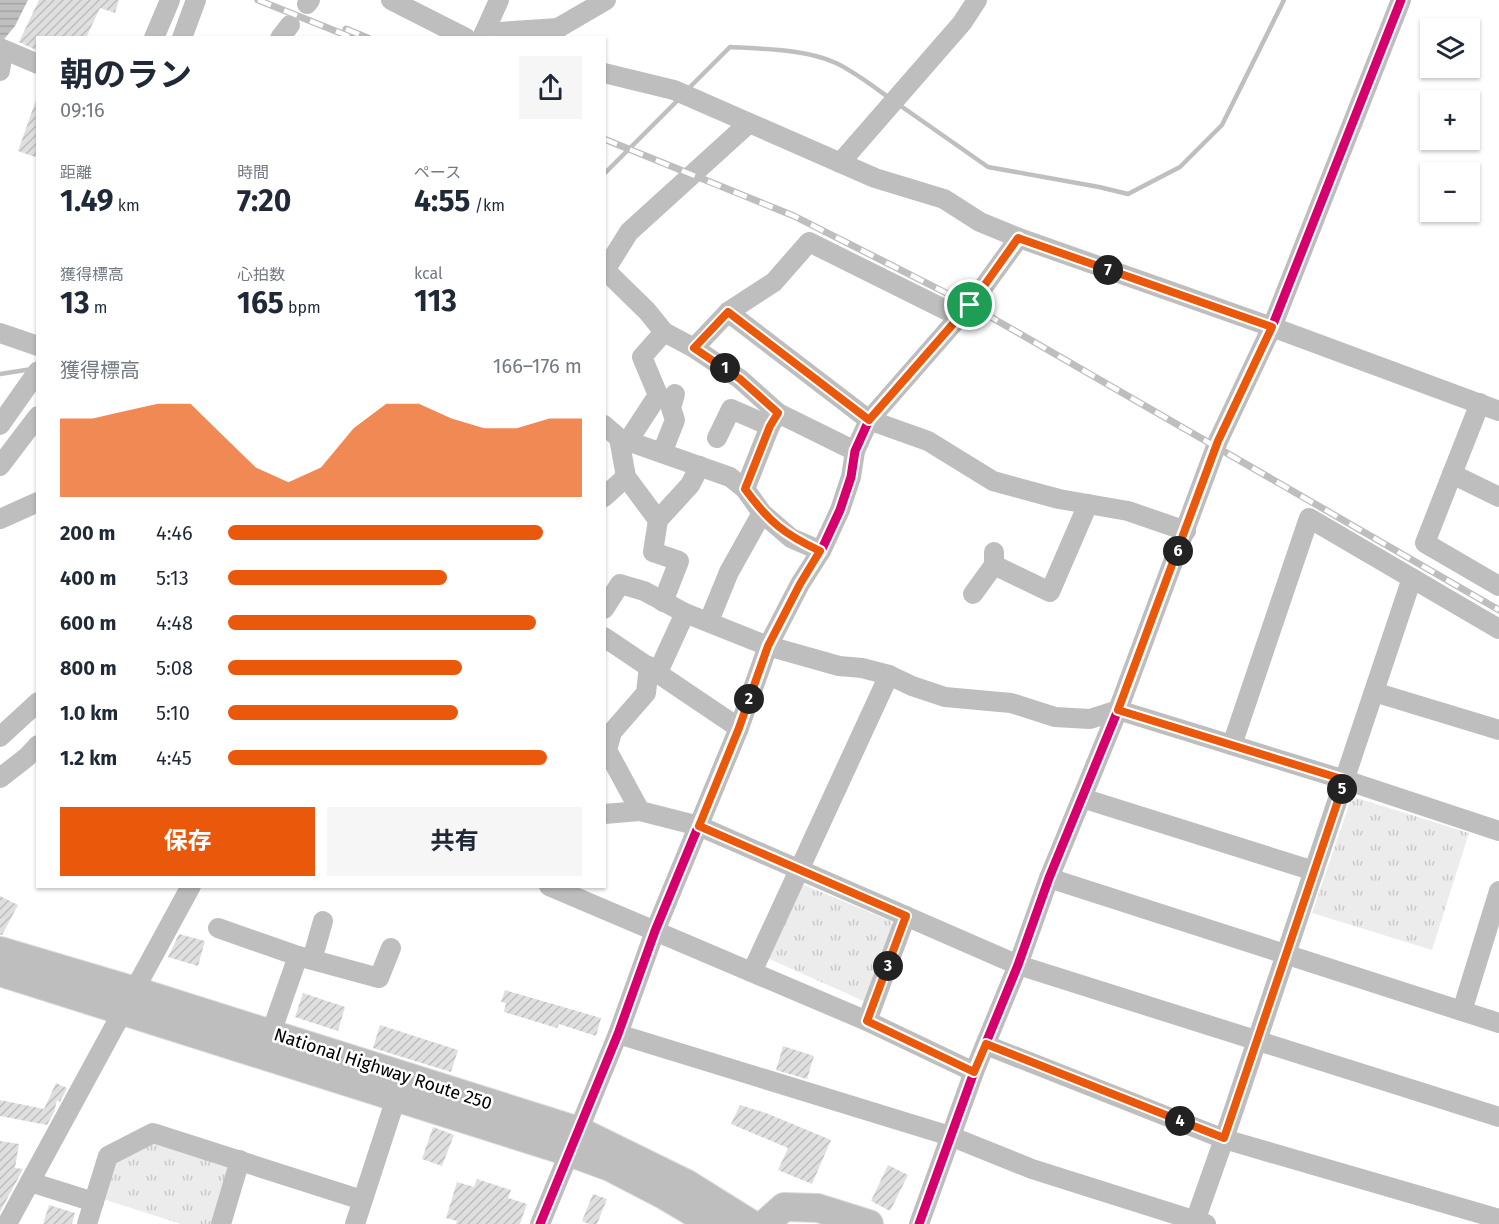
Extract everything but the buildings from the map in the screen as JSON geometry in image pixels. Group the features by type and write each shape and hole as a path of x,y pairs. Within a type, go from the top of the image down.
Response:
{"highway":[{"name":"National Highway Route 250","path":"0,951 129,1001 396,1098 574,1142 610,1167 713,1224"},
{"name":"National Highway Route 250","path":"0,972 271,1034 687,1184 750,1224"},
{"path":"765,1224 784,1207 818,1208 869,1224"}],"street":[{"path":"155,36 170,0"},
{"path":"183,36 196,0"},
{"path":"391,0 477,36 558,28 606,0"},
{"path":"477,36 499,0"},
{"path":"840,163 962,23 977,0"},
{"path":"919,1224 974,1072 1018,965 1049,878 1118,710 1218,441 1272,327 1401,0"},
{"path":"0,71 1,50 36,63"},
{"path":"606,73 674,90 875,178 944,199 980,222 1018,238 1272,327 1499,411"},
{"path":"606,270 629,232 749,123"},
{"path":"540,1224 618,1034 655,931 739,728 768,646 840,510 851,477 855,451 869,420 974,300 1018,238"},
{"path":"694,348 728,312 774,282 809,242 960,316"},
{"path":"606,273 647,311 664,332 694,348 740,379 774,420"},
{"path":"728,312 869,420 928,441 993,481 1059,499 1128,511 1186,531"},
{"path":"617,435 658,395 642,357 664,332"},
{"path":"0,333 36,345"},
{"path":"0,425 36,374"},
{"path":"662,453 675,420 671,408 675,394"},
{"path":"1480,403 1425,543 1499,586"},
{"path":"717,438 731,409 774,420 855,451"},
{"path":"0,466 36,419"},
{"path":"745,489 774,420"},
{"path":"617,435 730,477 745,489 762,513 791,538 820,551"},
{"path":"617,435 626,477 658,520"},
{"path":"663,602 679,561 653,552 658,520 690,485 700,466"},
{"path":"1452,474 1499,496"},
{"path":"606,495 626,477"},
{"path":"0,519 36,503"},
{"path":"973,594 994,558 1050,592 1088,504"},
{"path":"709,621 729,572 762,513"},
{"path":"1232,745 1309,518 1499,629"},
{"path":"618,1034 950,1136 1032,1169 1199,1223 1224,1138 1412,578"},
{"path":"606,606 620,584 644,591 685,613 768,646 839,666 862,668 889,675 912,686 945,697 1011,703 1055,717 1090,719 1118,710 1345,780 1499,831"},
{"path":"640,811 607,750 608,729 646,693 654,669 685,613"},
{"path":"606,638 739,728"},
{"path":"752,972 889,675"},
{"path":"1374,692 1499,730"},
{"path":"0,737 36,704"},
{"path":"0,778 34,755"},
{"path":"1082,798 1314,871"},
{"path":"606,814 640,811 699,826 1018,965 1499,1117"},
{"path":"1049,878 1499,1023"},
{"path":"7,1224 190,888"},
{"path":"554,888 867,1021 974,1072"},
{"path":"1462,1011 1499,891"},
{"path":"867,1021 906,916"},
{"path":"271,1034 322,921"},
{"path":"218,928 305,958 379,978 391,948"},
{"path":"986,1044 1224,1138 1499,1219"},
{"path":"355,1224 396,1098"},
{"path":"87,1224 108,1156 153,1133 362,1200"},
{"path":"221,1224 240,1160"},
{"path":"30,1182 94,1202"}],"green space":[{"path":"1357,798 1469,833 1432,950 1312,913 1350,802"},
{"path":"804,885 891,921 893,932 866,1002 765,957 795,887"},
{"path":"156,1141 227,1164 228,1172 213,1224 181,1224 103,1199 116,1159"}],"shaded area":[{"path":"0,0 28,0 15,26 0,44"}],"waterway":[{"path":"898,104 988,167 1128,194 1180,167 1222,125 1284,0"},
{"path":"686,91 730,47 784,51 824,58 850,71 891,99"},
{"path":"606,172 681,97"},
{"path":"0,374 32,369"}],"railway":[{"path":"258,0 348,36"},
{"path":"346,29 363,36"},
{"path":"606,140 794,216 970,305 1499,610"}],"cycle path":[{"path":"919,1224 974,1072 1018,965 1049,878 1118,710 1218,441 1272,327 1401,0"},
{"path":"540,1224 618,1034 655,931 739,728 768,646 800,584 821,551 840,510 851,477 855,451 869,420 974,300 1019,238"}],"route":[{"path":"1018,238 1272,327 1218,441 1118,710 1345,780 1224,1138 986,1044 974,1072 867,1021 906,916 699,826 739,728 768,646 820,551 791,538 762,513 745,489 770,426 778,413 740,379 694,348 728,312 869,420 970,305 1018,238"}]}
